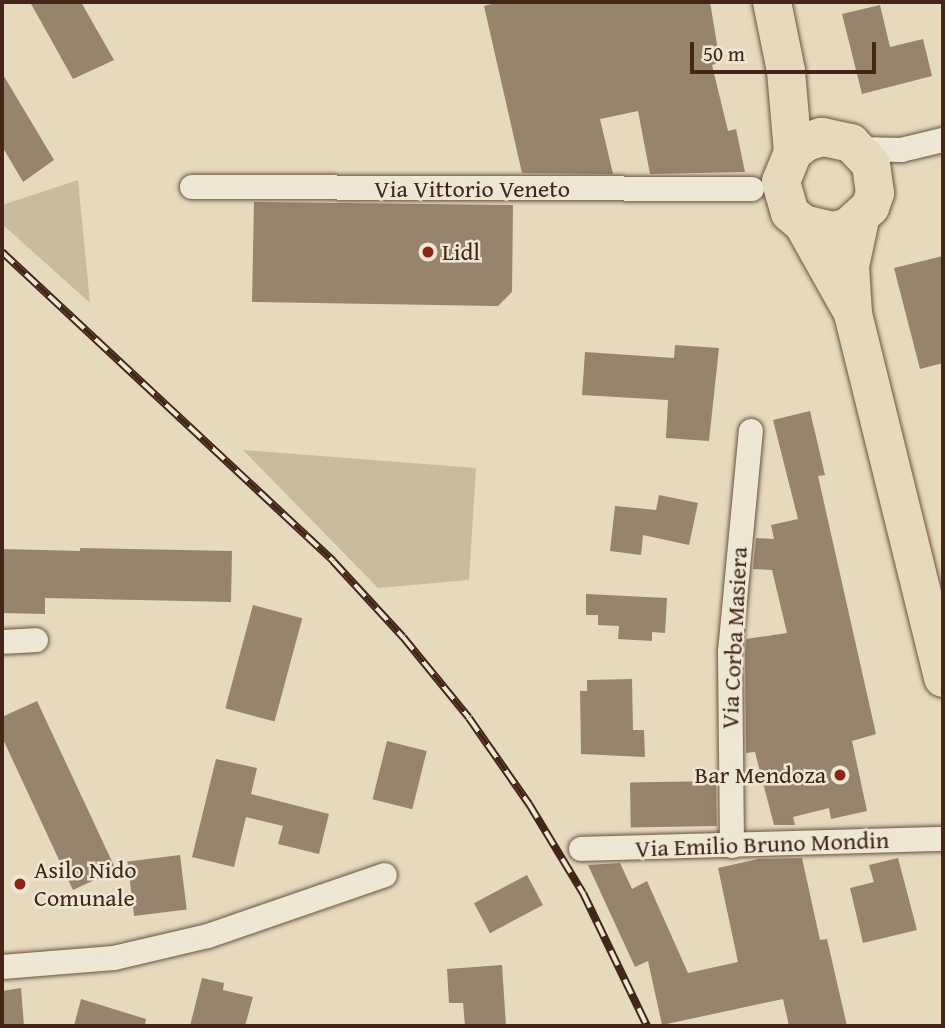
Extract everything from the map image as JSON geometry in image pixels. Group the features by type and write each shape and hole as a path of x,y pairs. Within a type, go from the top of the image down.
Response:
{"main road":[{"path":"772,2 786,71 793,152"},
{"path":"786,71 857,155 870,207 860,219 834,231 803,224"},
{"path":"853,314 803,224 783,198 783,173 793,152 806,142 857,155"},
{"path":"860,219 850,266 853,314 943,678"}],"street":[{"path":"857,155 901,150 943,140"},
{"name":"Via Vittorio Veneto","path":"192,187 752,189"},
{"name":"Via Corba Masiera","path":"732,846 730,652 751,431"},
{"path":"2,642 36,640"},
{"name":"Via Emilio Bruno Mondin","path":"580,849 943,839"},
{"path":"2,967 114,958 208,936 385,875"}],"shaded area":[{"path":"78,180 90,303 2,224 2,205"},
{"path":"243,450 476,468 469,580 378,588"}],"building":[{"path":"30,2 81,2 114,60 73,79"},
{"path":"499,2 710,2 720,62 712,65 728,131 736,129 745,172 650,174 638,111 600,119 613,174 522,173 484,6"},
{"path":"880,5 890,47 923,39 932,76 862,94 842,14"},
{"path":"2,73 54,160 23,182 2,146"},
{"path":"254,202 513,205 512,292 498,306 252,302"},
{"path":"943,256 943,363 920,369 894,268"},
{"path":"675,345 719,348 709,441 666,438 668,400 582,395 585,352 674,358"},
{"path":"810,411 825,475 818,476 876,734 852,741 867,811 831,819 829,808 793,817 795,825 774,825 755,752 746,753 746,639 787,633 772,570 753,569 756,538 774,539 771,525 798,519 773,420"},
{"path":"659,495 698,503 689,545 643,535 641,555 610,551 615,506 656,510"},
{"path":"80,548 232,551 231,602 45,598 45,614 2,613 2,549 80,551"},
{"path":"586,594 667,598 665,633 652,632 652,641 618,639 619,626 598,625 598,615 586,615"},
{"path":"253,605 302,618 275,722 225,708"},
{"path":"632,679 633,730 644,730 645,757 581,754 580,691 587,691 587,680"},
{"path":"37,701 116,870 73,890 2,737 2,717"},
{"path":"387,741 427,751 412,809 372,799"},
{"path":"216,759 257,768 251,794 329,814 319,854 278,844 283,826 246,817 234,867 192,857"},
{"path":"716,781 717,826 631,827 630,783"},
{"path":"180,855 187,910 134,916 127,861"},
{"path":"802,858 820,940 827,939 847,1026 789,1026 783,999 662,1025 648,961 635,967 588,865 620,863 632,889 647,881 688,973 738,962 718,868 758,859"},
{"path":"898,858 917,930 863,943 850,888 874,882 869,865"},
{"path":"527,875 543,905 490,933 474,903"},
{"path":"502,965 506,1026 465,1026 463,1003 449,1003 447,969"},
{"path":"202,978 224,983 223,990 253,997 245,1026 190,1026"},
{"path":"21,988 24,1026 2,1026 2,991"},
{"path":"81,999 146,1019 145,1026 74,1026"}],"railway":[{"path":"2,252 333,561 403,637 469,718 529,804 583,893 647,1026"}],"place":[{"name":"Lidl","path":"428,252"},
{"name":"Bar Mendoza","path":"840,775"},
{"name":"Asilo Nido Comunale","path":"20,884"}]}
